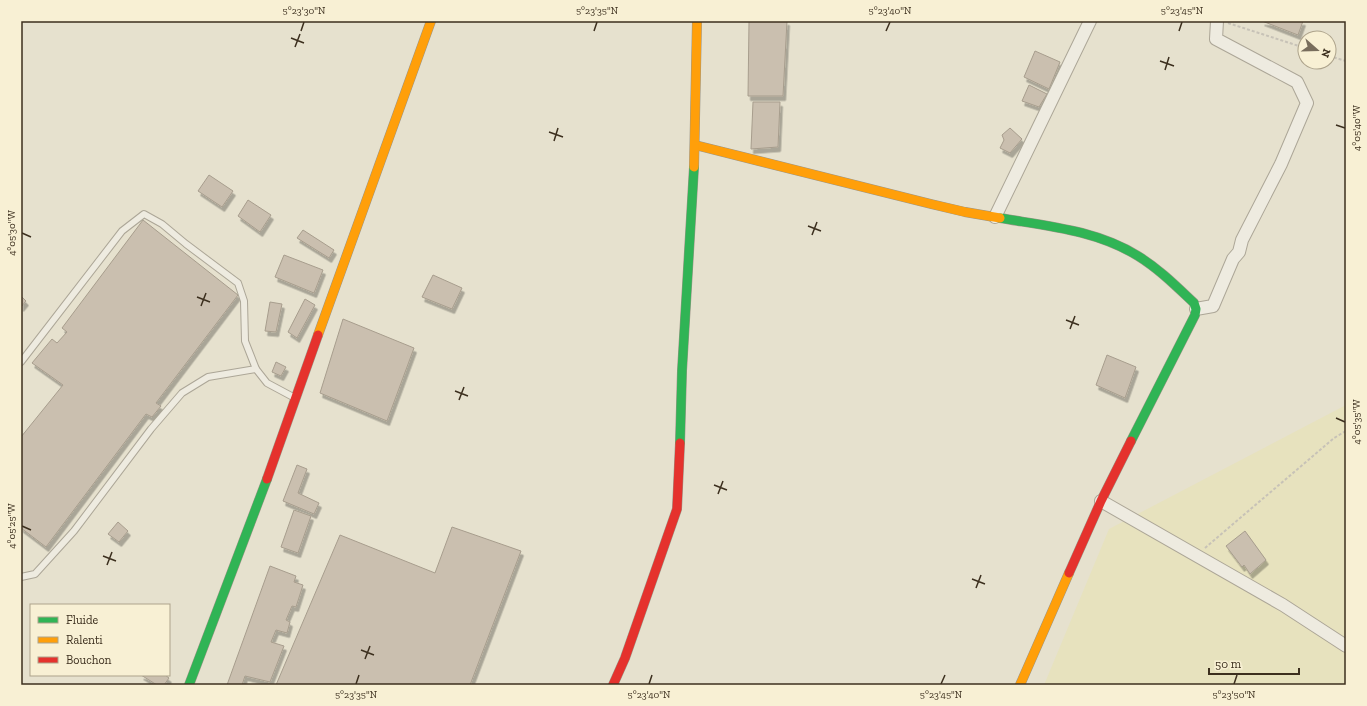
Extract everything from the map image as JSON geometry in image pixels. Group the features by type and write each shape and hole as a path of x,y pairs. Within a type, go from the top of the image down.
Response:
{"street":[{"path":"189,685 276,459 296,398 431,21"},
{"path":"613,685 625,658 677,509 682,371 695,145 697,21"},
{"path":"995,217 1090,21"},
{"path":"1196,309 1213,306 1233,259 1239,252 1242,240 1281,164 1306,102 1297,82 1216,39 1222,22"},
{"path":"695,145 966,212 1050,226 1094,236 1118,245 1143,258 1194,303 1196,309 1195,315 1190,326 1101,501 1020,685"},
{"path":"1101,501 1283,605 1346,646"}],"lane":[{"path":"21,362 122,231 144,214 162,224 238,283 244,301 245,341 256,369 267,383 296,398"},
{"path":"21,577 35,574 74,531 151,429 182,393 208,377 256,369"}],"path":[{"path":"1222,22 1297,45"},
{"path":"1197,555 1334,438 1346,431"}],"shaded area":[{"path":"1346,405 1346,685 1044,685 1109,529"}],"building":[{"path":"749,21 787,21 783,96 748,96"},
{"path":"1262,21 1303,21 1300,30 1297,30 1297,35"},
{"path":"1035,51 1060,62 1049,89 1024,77"},
{"path":"1029,85 1047,94 1039,107 1022,101"},
{"path":"753,102 780,102 778,147 751,149"},
{"path":"1010,128 1022,139 1010,153 1000,148 1004,140 1002,135"},
{"path":"209,175 233,191 222,207 198,191"},
{"path":"248,200 271,215 260,232 238,216"},
{"path":"143,220 238,295 156,403 161,406 152,417 146,414 46,547 21,528 21,437 63,385 32,363 52,339 57,343 67,332 62,328"},
{"path":"303,230 334,250 329,258 297,238"},
{"path":"284,255 323,270 314,293 275,277"},
{"path":"433,275 462,288 452,309 422,297"},
{"path":"21,296 26,301 21,307"},
{"path":"305,299 315,305 297,338 288,332"},
{"path":"270,302 282,304 276,332 265,331"},
{"path":"343,319 414,348 387,421 320,393"},
{"path":"1107,355 1136,367 1125,398 1096,385"},
{"path":"276,362 286,367 281,376 272,372"},
{"path":"297,465 307,469 298,493 319,503 314,514 283,501"},
{"path":"294,510 311,516 298,553 281,547"},
{"path":"118,522 128,531 119,542 108,534"},
{"path":"452,527 521,551 470,685 276,685 340,535 435,573"},
{"path":"1245,531 1266,560 1250,574 1244,565 1242,567 1226,546"},
{"path":"270,566 296,576 294,582 303,585 296,607 292,606 286,620 290,622 287,633 276,630 271,642 284,646 270,682 245,676 242,685 227,685"},
{"path":"143,676 166,676 169,678 164,685 157,685"}],"traffic: fast":[{"path":"680,443 682,371 694,167"},
{"path":"1000,218 1071,230 1105,240 1122,247 1153,266 1194,303 1196,309 1195,315 1131,441"},
{"path":"189,685 267,479"}],"traffic: slow":[{"path":"318,335 431,21"},
{"path":"694,167 697,21"},
{"path":"695,145 931,204 1000,218"},
{"path":"1020,685 1069,573"}],"traffic: jam":[{"path":"267,479 318,335"},
{"path":"1069,573 1101,501 1131,441"},
{"path":"613,685 625,658 677,509 680,443"}]}
